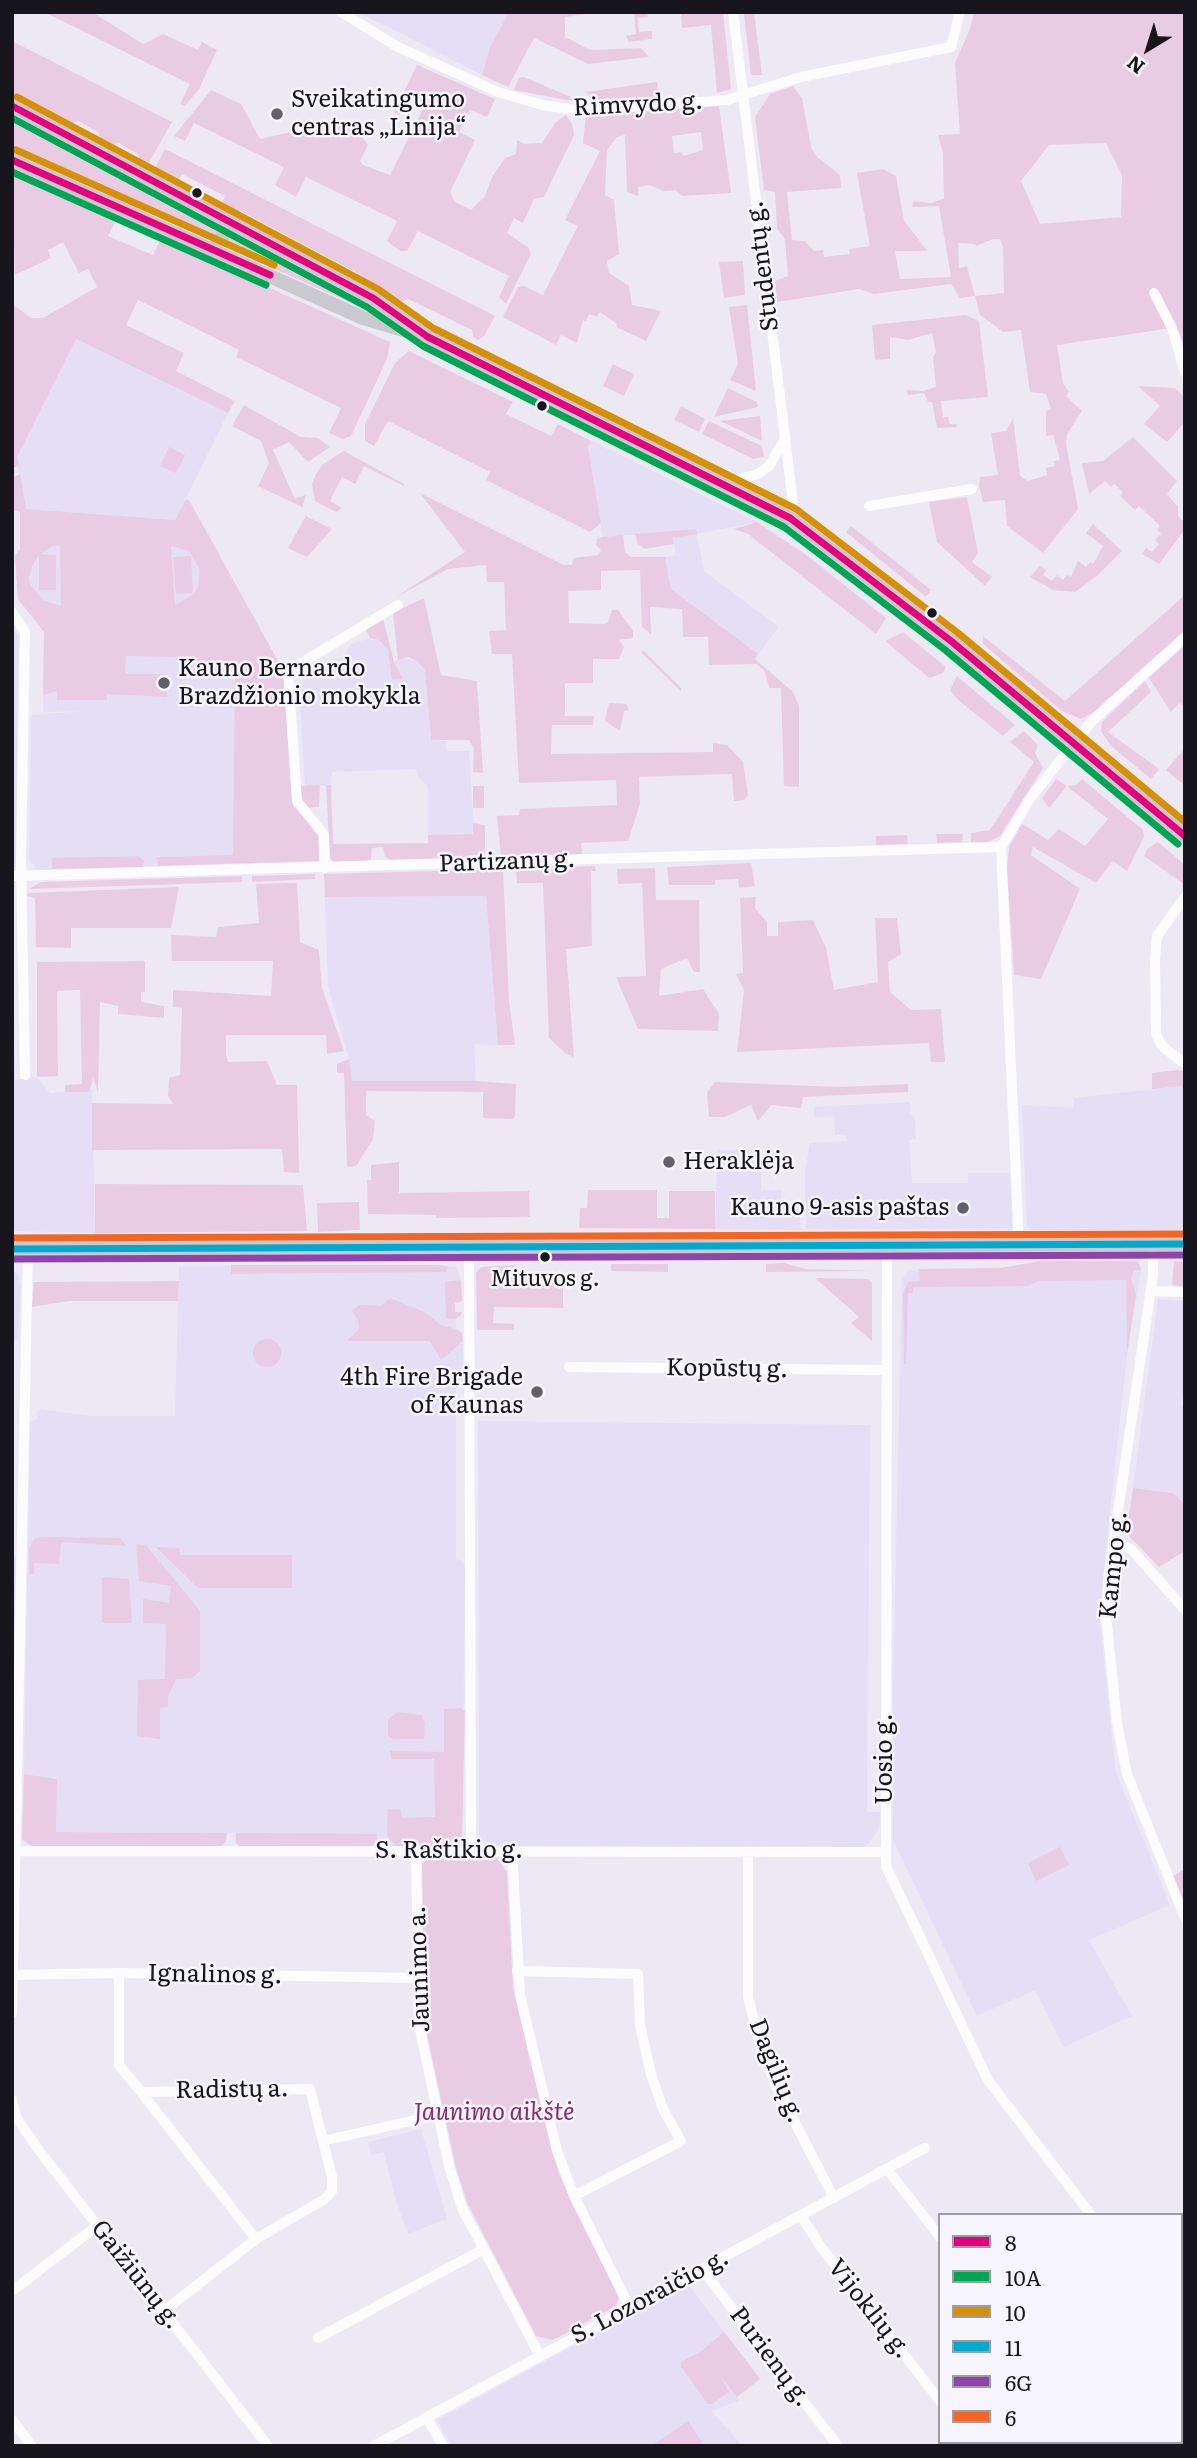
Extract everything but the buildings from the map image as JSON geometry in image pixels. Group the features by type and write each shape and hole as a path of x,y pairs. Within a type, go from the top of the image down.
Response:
{"main road":[{"path":"12,106 373,298 428,337 790,518 931,626 1185,836"},
{"path":"12,160 363,318 428,337"},
{"path":"212,250 232,224"},
{"path":"12,1249 1185,1244"}],"street":[{"name":"Rimvydo g.","path":"341,12 398,47 507,96 582,111 743,96 844,67 951,47 960,12"},
{"name":"Studentų g.","path":"733,12 794,511 790,518"},
{"path":"1154,293 1172,328 1185,372"},
{"path":"724,484 758,474 769,466 784,441"},
{"path":"869,506 972,489"},
{"path":"324,868 324,835 297,801 288,671 398,604"},
{"path":"12,612 25,632 17,876 25,1075"},
{"path":"1019,1244 1001,847 1031,797 1093,720 1185,637"},
{"name":"Partizanų g.","path":"17,876 1001,847"},
{"path":"1185,897 1157,936 1155,959 1156,1034 1162,1046 1185,1064"},
{"name":"Kampo g.","path":"1153,1244 1151,1290 1106,1615 1121,1749 1135,1799 1185,1918"},
{"name":"Uosio g.","path":"887,1245 885,1852 892,1883 988,2080 1089,2213"},
{"path":"469,1248 471,1851"},
{"path":"12,2013 18,1540 28,1249"},
{"path":"1151,1290 1185,1292"},
{"name":"Kopūstų g.","path":"569,1367 886,1370"},
{"path":"1114,1543 1131,1549 1185,1610"},
{"name":"S. Raštikio g.","path":"14,1851 885,1852"},
{"name":"Jaunimo a.","path":"416,1851 419,2025 437,2115 463,2208 540,2356"},
{"path":"512,1852 517,1971 523,2015 542,2079 560,2161 574,2196 630,2308"},
{"name":"Dagilių g.","path":"748,1853 748,1997 758,2037 776,2086 834,2198"},
{"path":"517,1971 638,1974 640,2025 650,2074 663,2109 681,2141 574,2196"},
{"name":"Ignalinos g.","path":"13,1975 119,1973 418,1978"},
{"name":"Radistų a.","path":"119,1973 119,2065 256,2239"},
{"name":"Radistų a.","path":"141,2092 310,2088 332,2184 328,2196 256,2239 164,2311"},
{"name":"Gaižiūnų g.","path":"12,2101 21,2126 268,2446"},
{"path":"323,2141 437,2115"},
{"name":"S. Lozoraičio g.","path":"374,2446 925,2148"},
{"path":"887,2169 938,2234"},
{"name":"Vijoklių g.","path":"801,2216 821,2247 938,2398"},
{"path":"12,2291 97,2226"},
{"path":"318,2338 484,2249"},
{"name":"Purienų g.","path":"702,2269 838,2446"},
{"path":"427,2418 443,2446"},
{"path":"12,2420 32,2446"}],"shaded area":[{"path":"358,12 513,12 508,15 490,47 482,75"},
{"path":"76,339 228,413 175,520 25,509 16,457"},
{"path":"591,441 757,522 697,534 704,571 779,627 758,654 671,589 665,557 676,555 672,532 603,537 588,448"},
{"name":"Kauno Bernardo Brazdžionio mokykla","path":"206,532 283,670 297,854 157,857 158,866 37,870 29,859 31,715 85,711 43,712 44,632 18,599 15,556 29,537"},
{"path":"12,626 18,635 16,867 12,870"},
{"path":"370,638 379,640 388,650 393,680 400,677 394,662 402,658 417,661 425,670 431,740 446,741 446,751 469,751 474,834 428,835 428,786 417,777 416,769 332,772 331,785 305,786 299,690 302,681 315,663 343,657 351,644"},
{"path":"12,890 15,1080 37,1077 50,1093 92,1090 95,1233 12,1231"},
{"path":"486,896 498,1045 474,1044 476,1081 351,1081 349,1059 328,987 325,897"},
{"path":"1185,1086 1185,1230 1032,1230 1027,1226 1022,1105 1073,1108 1074,1098"},
{"path":"910,1102 910,1113 915,1118 916,1139 909,1140 912,1183 968,1183 968,1173 1010,1173 1012,1226 1009,1229 806,1229 805,1172 810,1143 847,1141 846,1135 835,1135 834,1116 814,1117 814,1107"},
{"path":"761,1149 761,1190 781,1190 781,1203 799,1203 801,1230 715,1229 717,1150"},
{"path":"1041,1261 1138,1261 1141,1270 1127,1354 1099,1615 1116,1773 1170,1905 1089,1940 1132,2016 1063,2047 1035,1990 977,2016 893,1840 893,1688 902,1280 908,1272 919,1269 1000,1268"},
{"path":"179,1266 456,1267 461,1280 462,1301 455,1303 456,1328 462,1333 463,1341 463,1379 456,1381 456,1559 462,1561 465,1568 462,1837 450,1846 240,1846 236,1843 235,1833 56,1832 57,1779 24,1774 30,1422 37,1419 38,1409 91,1416 175,1416"},
{"path":"12,1270 18,1274 21,1287 18,1340 12,1340"},
{"path":"1158,1299 1185,1301 1185,1386 1181,1405 1185,1406 1185,1504 1173,1493 1133,1488"},
{"path":"478,1421 870,1425 867,1812 880,1812 879,1828 869,1844 862,1847 500,1846 483,1841 479,1836"},
{"path":"12,1550 16,1560 12,1723"},
{"path":"421,2129 447,2219 408,2234 396,2201 384,2152 371,2155 368,2142"},
{"path":"688,2284 760,2379 737,2396 739,2401 711,2411 743,2446 452,2446 437,2420"}],"green space":[{"path":"44,12 92,12 143,44 163,34 198,50 202,42 217,50 199,89 185,106 180,104 190,84"},
{"path":"600,12 565,17 565,37 590,50 641,48 649,57 588,64 534,38 508,87 482,75 490,47 508,14"},
{"path":"634,12 647,12 648,17 638,18 639,32 652,31 652,39 629,42 626,36 636,34"},
{"path":"681,12 723,12 731,89 717,93 711,25 682,28"},
{"path":"754,12 762,75 751,75 744,14"},
{"path":"974,12 1185,12 1185,348 1179,333 1172,328 1057,345 1063,383 1069,392 1066,396 1082,411 1067,434 1066,443 1078,509 1043,553 1007,526 1005,500 983,502 979,486 980,477 998,475 991,433 1006,431 1013,418 1020,476 1028,481 1047,475 1046,468 1055,466 1054,461 1060,460 1053,435 1046,436 1046,411 1051,409 1046,394 1030,392 1021,330 1003,332 980,315 975,296 960,298 951,284 874,294 859,289 777,302 775,281 788,276 785,239 777,229 775,192 764,190 755,117 770,94 793,86 802,98 811,147 816,156 840,175 841,188 787,192 792,240 805,241 814,251 823,250 824,257 850,254 849,249 870,246 857,173 883,169 896,176 904,220 927,251 895,251 900,279 951,277 939,206 912,207 913,201 931,203 944,199 943,153 938,135 960,134 955,63 970,29","holes":["1106,143 1122,175 1121,217 1040,224 1021,181 1049,145","1000,239 1003,247 1004,293 975,296 967,266 959,268 958,243 976,246"]},
{"path":"12,41 172,122 147,166 140,162 138,154 118,143 112,146 100,139 98,132 78,121 71,124 12,94"},
{"path":"417,65 495,99 487,117 470,110 459,132 475,140 450,192 455,202 471,210 485,196 492,177 505,158 516,154 517,140 525,144 542,143 556,122 566,115 573,126 574,135 544,197 534,199 523,223 514,218 507,233 528,247 531,254 506,304 499,297 509,276 418,231 407,251 400,251 387,241 397,221 306,177 296,197 275,185 284,167 194,123 185,141 174,136 211,90 241,104 260,139 308,128 321,136 347,122 355,126 368,145 360,161 363,165 390,175 424,107 407,98 399,115 394,112"},
{"path":"524,77 571,97 572,101 514,90 519,78"},
{"path":"657,82 659,99 604,102 585,92"},
{"path":"719,106 731,193 682,196 675,190 664,191 649,185 638,187 638,196 627,192 625,135 617,137 607,150 605,195 614,200 619,254 607,261 609,273 629,286 632,305 661,311 646,341 616,327 617,324 600,312 597,317 589,314 586,321 583,320 577,343 561,335 556,345 503,317 518,287 524,286 543,295 578,226 565,220 600,151 583,143 586,114","holes":["701,132 703,150 683,156 682,152 674,153 672,136"]},
{"path":"12,118 94,159 222,230 216,237 175,219 136,209 12,150"},
{"path":"165,149 495,316 484,336 478,340 473,337 472,330 408,299 400,302 363,284 361,275 241,211 234,214 220,207 225,196 182,174 177,182 154,170"},
{"path":"12,171 116,220 108,236 153,255 161,239 390,342 387,359 351,436 343,439 329,433 341,408 236,357 239,350 138,300 126,325 184,353 176,371 235,401 228,413 76,339 17,457 19,466 12,468 12,304 31,318 43,318 97,287 88,269 79,273 63,242 48,250 51,258 15,275"},
{"path":"234,235 361,302 360,307 223,246"},
{"path":"743,261 745,295 724,298 719,262"},
{"path":"747,305 756,391 730,380 738,364 729,307"},
{"path":"966,315 979,321 988,397 941,401 943,417 948,417 950,424 956,424 957,427 937,428 932,402 928,402 924,393 908,395 907,390 923,391 936,387 933,357 936,352 932,333 908,340 890,337 890,359 875,360 872,325"},
{"path":"409,351 513,402 506,414 551,436 558,424 591,441 588,448 601,523 590,532 486,480 490,472 388,421 374,446 365,441 365,424 395,363"},
{"path":"613,364 634,374 624,396 603,386"},
{"path":"1138,386 1175,388 1185,398 1185,422 1167,442 1144,424 1160,406"},
{"path":"728,388 757,402 758,407 714,417"},
{"path":"244,405 301,437 318,438 330,447 308,462 289,442 273,450 295,499 306,495 302,507 258,486 269,463 261,441 232,426"},
{"path":"681,406 705,419 699,432 674,420"},
{"path":"760,416 762,441 720,421"},
{"path":"709,421 762,446 764,457 753,459 702,434"},
{"path":"1133,437 1177,481 1167,494 1178,507 1178,516 1185,523 1185,529 1159,564 1142,554 1146,548 1152,552 1159,544 1155,540 1161,534 1157,529 1160,526 1139,506 1135,510 1120,496 1123,492 1114,484 1111,487 1105,481 1089,494 1082,463 1103,461"},
{"path":"169,447 185,455 176,473 160,466"},
{"path":"344,451 404,486 364,466 355,484 342,477 330,501 342,508 336,512 315,501 312,484 316,474 323,464"},
{"name":"Kauno Bernardo Brazdžionio mokykla","path":"20,474 26,509 175,520 186,499 189,500 283,670 293,806 318,831 319,861 158,866 157,857 233,855 235,663 188,662 187,657 126,656 125,674 167,674 167,697 107,694 107,700 57,700 57,691 43,695 44,632 18,599 15,556 20,550 20,512 12,510 12,478","holes":["53,546 60,546 61,606 43,600 31,586 29,578 39,555 39,590 56,590 56,555 40,554","171,546 189,551 200,570 198,587 193,595 175,605"]},
{"path":"420,493 564,565 572,565 573,558 598,555 601,550 596,545 597,539 623,535 625,552 631,557 665,557 671,589 758,654 755,659 793,692 799,706 799,787 784,786 781,688 769,688 765,671 756,664 709,665 708,637 683,637 682,609 650,607 651,634 642,627 640,570 601,571 601,590 568,591 569,623 604,624 608,622 612,610 618,610 633,631 633,638 619,640 624,647 619,659 593,659 593,683 565,683 565,716 594,716 593,725 552,725 551,754 713,752 713,743 727,745 743,762 748,795 744,800 734,801 732,774 639,777 640,804 628,841 581,843 582,854 501,858 497,816 519,815 520,809 617,805 616,780 519,783 512,654 492,654 489,631 506,630 504,582 487,582 486,565 448,569 396,597 465,552"},
{"path":"967,497 978,553 972,562 992,577 985,586 937,542 929,502"},
{"path":"306,516 332,529 307,557 288,548"},
{"path":"757,522 805,554 886,618 876,634 748,534 734,529"},
{"path":"1093,524 1122,551 1097,576 1075,592 1053,590 1030,577 1040,566 1046,570 1043,575 1052,581 1057,575 1063,580 1067,575 1071,577 1078,561 1086,567 1090,562 1093,564 1103,546 1086,533"},
{"path":"851,526 931,590 926,597 846,532"},
{"path":"696,529 697,534 673,538 674,544 645,549 638,544 635,534"},
{"path":"191,556 193,593 176,594 173,557"},
{"path":"1185,595 1185,630 1094,712 1081,719 1062,711 983,644 983,636 1065,701"},
{"path":"424,598 441,675 477,681 483,773 473,772 474,749 469,740 431,740 425,670 417,661 408,657 398,660 393,613"},
{"path":"383,618 394,662 403,679 392,680 388,650 379,640 370,638 365,628"},
{"path":"903,632 946,667 943,673 929,678 885,641"},
{"path":"1183,647 1185,707 1179,703 1171,712 1149,678"},
{"path":"643,650 681,688 681,691 642,653"},
{"path":"957,676 1015,725 1003,736 958,700 950,690"},
{"path":"1145,681 1151,692 1108,732 1159,769 1151,779 1111,746 1101,731 1102,722"},
{"path":"609,703 626,704 629,710 624,711 620,731 605,721"},
{"path":"1024,731 1038,745 1035,753 1043,768 1000,836 988,842 971,842 971,833 990,830 1034,762 1010,742"},
{"path":"1185,748 1185,786 1166,770"},
{"path":"1056,779 1067,786 1049,808 1042,798"},
{"path":"1082,779 1143,830 1144,837 1127,871 1113,861 1096,883 1033,847 1031,855 1080,889 1041,979 1014,975 1007,869 1009,847 1022,824 1048,840 1059,829 1085,846 1108,819 1067,786 1076,785"},
{"path":"320,785 319,807 307,808 303,804 300,786"},
{"path":"326,785 331,785 333,844 428,843 428,835 473,834 473,823 485,825 485,854 483,858 391,860 385,857 383,847 372,848 371,859 368,861 334,862 330,858"},
{"path":"473,786 484,786 484,808 473,808"},
{"path":"936,834 963,834 962,842 937,843"},
{"path":"907,835 908,844 876,845 876,836"},
{"path":"1158,842 1185,865 1185,885 1144,856 1147,849"},
{"path":"139,856 144,861 142,867 52,869 52,858"},
{"path":"751,863 755,886 739,888 738,879 715,880 715,885 669,885 667,867"},
{"path":"595,866 596,871 591,871 592,946 566,949 574,1057 566,1054 549,1038 543,883 517,883 516,871"},
{"path":"655,868 656,900 699,900 700,972 694,972 687,958 661,969 659,996 703,989 719,1014 718,1031 638,1029 616,977 646,976 642,883 618,884 617,869"},
{"path":"503,869 509,1001 515,1045 498,1045 486,896 325,897 324,874"},
{"path":"315,874 315,879 252,882 252,876"},
{"path":"242,876 242,882 29,889 41,882"},
{"path":"297,883 300,942 319,950 322,988 344,1051 327,1054 326,1035 226,1035 226,1054 228,1062 267,1061 277,1085 297,1085 299,1173 284,1172 282,1149 92,1150 92,1103 173,1104 168,1096 169,1078 180,1075 182,1008 173,1007 173,990 271,996 273,961 172,961 171,935 216,937 218,927 259,923 256,884"},
{"path":"179,887 171,928 71,928 71,948 36,947 35,898 27,896 28,893"},
{"path":"756,897 755,908 767,922 767,936 778,936 778,922 813,920 826,948 834,990 878,982 875,918 897,918 901,954 888,962 890,992 911,1010 941,1009 945,1062 931,1062 929,1043 737,1052 744,990 736,974 743,973 740,898"},
{"path":"145,961 145,992 141,992 141,1002 164,1006 164,1018 118,1014 118,1006 100,1002 98,1092 93,1078 89,1092 65,1092 65,1085 82,1084 80,990 57,991 58,1076 37,1077 37,962"},
{"path":"349,1059 352,1081 476,1081 516,1084 515,1115 513,1119 483,1118 483,1092 366,1091 366,1115 375,1121 373,1139 356,1166 347,1167 344,1073 337,1073 337,1064"},
{"path":"1179,1070 1185,1072 1185,1086 1152,1089 1152,1073"},
{"path":"715,1082 839,1087 908,1084 908,1092 803,1097 801,1108 771,1105 758,1121 751,1105 725,1117 709,1117 707,1093"},
{"path":"399,1162 399,1193 529,1191 530,1217 436,1218 436,1215 368,1214 367,1180 371,1180 371,1165"},
{"path":"95,1184 303,1185 307,1231 95,1233"},
{"path":"588,1190 657,1190 657,1218 669,1218 669,1191 715,1191 715,1229 579,1228 580,1208 587,1208"},
{"path":"359,1202 360,1230 318,1232 317,1203"},
{"path":"1041,1261 1138,1261 1141,1270 1134,1270 1131,1279 1136,1294 1127,1354 1126,1280 1039,1281 1028,1286 913,1287 913,1293 908,1293 904,1364 903,1295 908,1282 920,1281 919,1269 1000,1268"},
{"path":"1174,1261 1185,1262 1185,1287 1172,1285"},
{"path":"784,1263 806,1269 874,1271 766,1272 766,1264"},
{"path":"611,1264 668,1264 668,1272 611,1271"},
{"path":"231,1265 448,1266 447,1272 231,1274"},
{"path":"516,1265 517,1281 563,1280 563,1308 494,1307 493,1323 514,1324 514,1330 477,1330 476,1273 481,1267"},
{"path":"815,1278 868,1279 872,1283 872,1341 851,1323 859,1317"},
{"path":"461,1280 462,1301 455,1303 455,1312 462,1312 461,1315 456,1319 446,1318 445,1282"},
{"path":"179,1281 178,1301 69,1301 32,1307 34,1282"},
{"path":"390,1298 424,1312 441,1325 456,1329 462,1333 463,1341 441,1360 430,1341 347,1341 359,1329 358,1320 352,1311 359,1305 381,1306"},
{"path":"267,1339 277,1343 281,1353 277,1363 267,1367 257,1363 253,1353 257,1343"},
{"path":"1133,1488 1173,1493 1185,1504 1185,1551 1159,1567 1126,1533"},
{"path":"35,1538 120,1538 126,1546 61,1542 59,1564 34,1563 34,1574 29,1574 29,1547"},
{"path":"136,1544 146,1545 200,1611 200,1671 192,1678 176,1679 168,1697 168,1707 160,1708 160,1739 137,1736 138,1680 165,1679 166,1624 143,1623 143,1599 169,1603 171,1586 139,1581"},
{"path":"156,1547 179,1548 180,1555 292,1555 292,1588 198,1588"},
{"path":"102,1577 129,1579 132,1623 102,1623"},
{"path":"461,1708 465,1711 462,1837 450,1846 397,1846 387,1836 388,1809 401,1810 402,1818 435,1817 434,1759 391,1759 390,1751 444,1752 444,1709"},
{"path":"398,1712 421,1715 425,1722 424,1739 393,1739 388,1735 388,1719"},
{"path":"24,1774 57,1779 56,1832 227,1833 226,1842 221,1846 31,1846 22,1839"},
{"path":"236,1833 377,1834 377,1838 372,1846 240,1846 236,1843"},
{"path":"1060,1847 1069,1865 1036,1881 1028,1863"},
{"name":"Jaunimo aikštė","path":"497,1858 507,1872 513,1988 559,2174 619,2298 616,2306 553,2340 536,2336 468,2204 456,2168 425,2026 422,1864 427,1859"},
{"path":"1185,1869 1185,1906 1171,1877"},
{"path":"724,2332 760,2379 737,2397 722,2378 729,2392 708,2404 681,2367 681,2362 702,2351"},
{"path":"688,2421 702,2442 697,2446 651,2446"}],"transit line":[{"name":"10","path":"17,97 378,289 433,328 796,509 958,633 1185,822"},
{"name":"8","path":"12,106 373,298 428,337 790,518 951,641 1185,836"},
{"name":"10A","path":"12,118 367,307 423,346 784,527 944,649 1178,844"},
{"name":"10","path":"16,150 274,265"},
{"name":"8","path":"12,160 270,275"},
{"name":"10A","path":"12,172 266,285"},
{"name":"6","path":"12,1238 1185,1234"},
{"name":"11","path":"12,1249 1185,1244"},
{"name":"6G","path":"12,1259 1185,1255"}],"place":[{"name":"Sveikatingumo centras „Linija“","path":"277,114"},
{"name":"Kauno Bernardo Brazdžionio mokykla","path":"164,683"},
{"name":"Heraklėja","path":"669,1162"},
{"name":"Kauno 9-asis paštas","path":"963,1208"},
{"name":"Mituvos g.","path":"545,1257"},
{"name":"4th Fire Brigade of Kaunas","path":"537,1392"}]}
